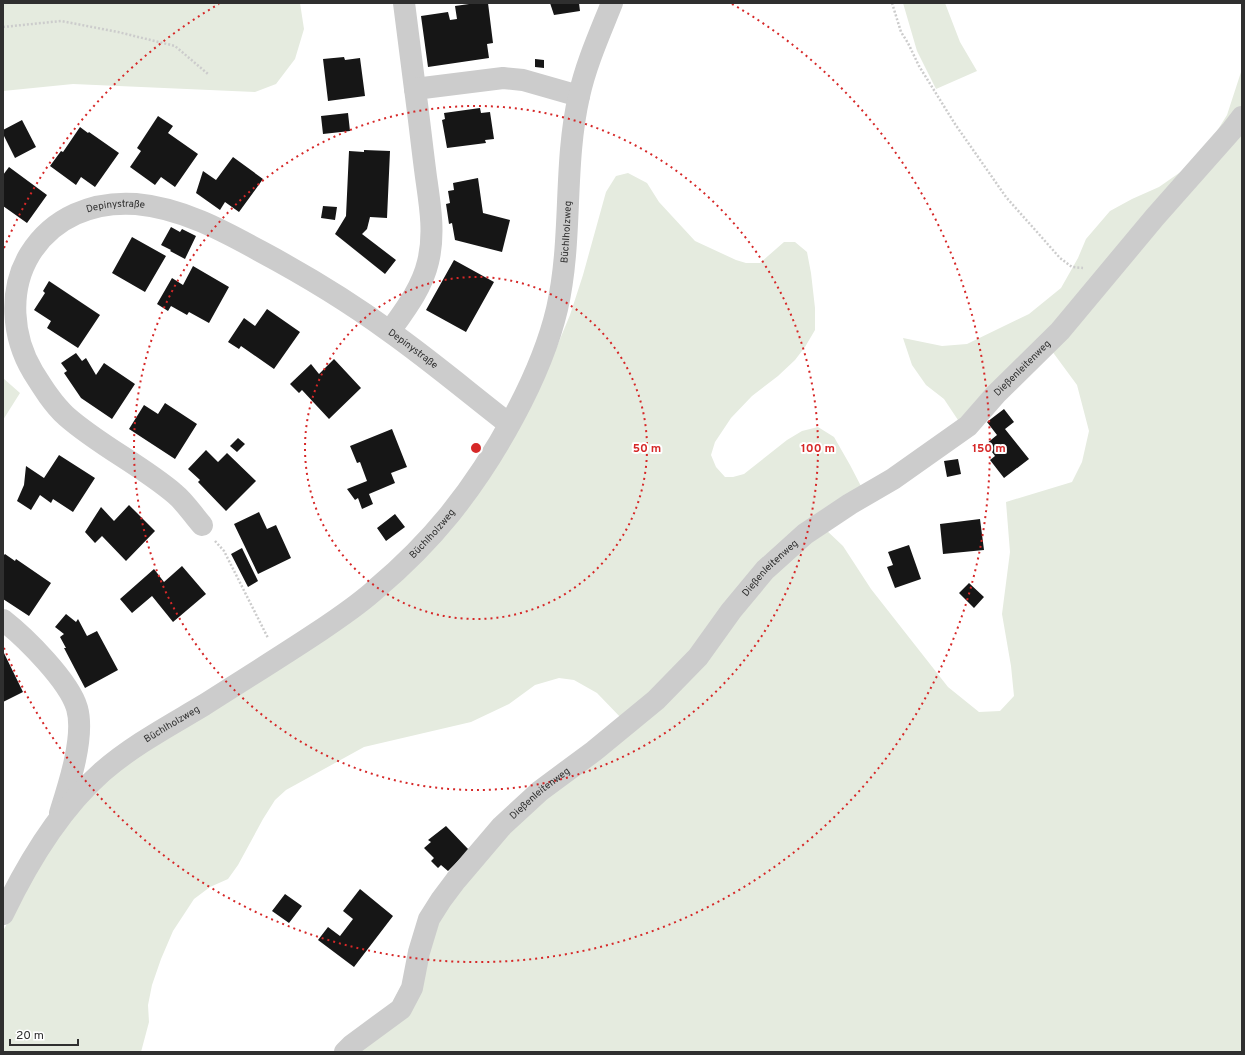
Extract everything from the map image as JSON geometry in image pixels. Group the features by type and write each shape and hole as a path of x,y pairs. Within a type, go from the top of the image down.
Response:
{"street":[{"path":"390,331 409,304 421,281 428,263 432,244 432,220 404,3"},
{"name":"Büchlholzweg","path":"3,914 21,880 58,818 99,774 142,742 278,658 340,616 369,594 430,538 451,512 491,454 509,424 532,378 546,344 557,310 566,237 568,182 579,96 592,51 612,3"},
{"path":"415,89 503,78 523,80 579,96"},
{"name":"Dießenleitenweg","path":"345,1052 352,1045 401,1009 412,988 419,952 429,919 456,880 502,826 540,791 594,751 656,700 698,657 731,611 765,570 805,534 850,504 894,479 968,426 996,394 1060,331 1155,217 1232,130 1242,116"},
{"name":"Depinystraße","path":"202,525 178,496 160,482 96,439 66,416 48,396 32,370 21,346 16,325 16,292 22,267 36,245 52,229 73,215 92,207 114,204 137,204 166,210 202,221 237,238 331,291 390,331 509,424"},
{"name":"Büchlholzweg","path":"3,620 44,660 70,694 77,708 79,735 68,788 58,818"}],"path":[{"path":"892,3 901,32 908,42 919,66 955,124 1006,197 1060,258 1072,267 1087,267"},
{"path":"3,27 61,21 118,32 175,46 208,74"},
{"path":"224,552 278,658"}],"shaded area":[{"path":"3,3 300,3 304,29 295,59 276,84 255,92 73,84 3,91"},
{"path":"903,3 945,3 960,42 977,71 936,89 917,51"},
{"path":"1242,69 1242,108 1114,258 960,423 944,399 926,385 912,365 903,338 942,346 967,344 1029,314 1061,288 1078,258 1086,239 1110,211 1159,187 1182,171 1217,131 1227,115"},
{"path":"1242,124 1242,1052 353,1052 374,1036 433,927 465,876 824,528 843,546 871,589 948,687 979,712 1000,711 1014,696 1011,666 1002,614 1010,552 1006,502 1072,482 1082,462 1089,431 1077,385 1049,347"},
{"path":"628,173 647,183 659,202 695,241 736,260 746,263 760,263 784,242 795,242 807,252 815,308 815,330 795,360 778,376 752,396 731,418 715,442 711,455 716,467 725,477 733,477 744,474 787,440 802,431 818,427 834,437 863,490 703,641 624,721 597,693 574,680 559,678 535,685 509,704 471,722 364,747 286,790 275,800 238,865 228,879 210,887 194,899 173,931 152,985 148,1005 149,1022 141,1052 3,1052 3,931 51,843 120,764 404,576 555,351 570,315 583,275 606,192 616,176"},
{"path":"3,378 20,393 3,420"}],"building":[{"path":"488,3 493,43 487,44 489,58 428,67 421,16 448,12 450,20 457,19 455,6"},
{"path":"550,3 579,3 580,11 554,15"},
{"path":"344,57 345,60 360,58 365,96 328,101 323,59"},
{"path":"535,59 544,60 544,68 535,67"},
{"path":"480,108 481,113 490,112 494,139 485,140 486,143 447,148 442,120 445,119 444,113"},
{"path":"348,113 350,131 323,134 321,116"},
{"path":"158,116 173,126 168,133 198,154 175,187 161,177 155,185 130,167 141,151 137,148"},
{"path":"22,120 36,147 15,158 3,134 3,130"},
{"path":"80,127 119,153 95,187 81,177 76,185 50,166 61,151 63,152"},
{"path":"364,150 390,151 387,218 370,217 367,229 362,234 396,260 385,274 335,234 346,216 349,151 364,152"},
{"path":"233,157 263,179 239,212 225,202 220,210 196,193 203,171 216,180"},
{"path":"9,167 47,195 27,223 3,206 3,175"},
{"path":"478,178 483,213 510,220 502,252 455,240 452,223 449,224 446,204 450,203 448,191 454,190 453,183"},
{"path":"323,206 337,207 335,220 321,218"},
{"path":"171,227 180,232 182,229 196,236 185,259 161,245"},
{"path":"132,237 166,256 145,292 112,273"},
{"path":"454,260 494,282 466,332 426,310"},
{"path":"193,266 229,287 209,323 189,312 187,315 171,306 168,311 157,304 172,278 183,285"},
{"path":"49,281 100,315 78,348 47,328 51,321 34,310 45,293 43,291"},
{"path":"267,309 300,332 274,369 241,346 239,349 228,342 244,318 255,326"},
{"path":"76,353 82,361 86,358 96,375 104,363 135,384 112,419 81,398 64,373 67,371 61,363"},
{"path":"334,359 361,388 329,419 302,390 299,393 290,384 311,364 319,374"},
{"path":"165,403 197,424 175,459 129,429 144,405 158,414"},
{"path":"1004,409 1014,422 1005,429 1029,459 1004,478 990,460 995,456 986,444 997,435 987,422"},
{"path":"392,429 407,467 391,473 395,483 369,494 373,504 362,509 358,498 355,500 347,489 367,481 360,462 357,463 350,446"},
{"path":"238,438 245,444 237,452 230,446"},
{"path":"206,450 218,462 227,453 256,481 226,511 198,482 200,480 188,469"},
{"path":"59,455 95,478 73,512 53,499 51,503 40,495 31,510 17,501 24,485 26,466 44,478"},
{"path":"958,459 961,474 947,477 944,461"},
{"path":"129,505 155,531 126,561 102,536 95,543 85,532 101,507 114,521"},
{"path":"259,512 267,529 276,525 291,558 258,574 234,524"},
{"path":"395,514 405,527 386,541 377,528"},
{"path":"980,519 984,550 943,554 940,524"},
{"path":"909,545 921,579 895,588 887,567 893,565 888,552"},
{"path":"242,548 258,581 248,587 231,554"},
{"path":"5,554 15,561 16,559 51,583 29,616 3,599 3,556"},
{"path":"182,566 206,594 173,622 152,596 132,613 120,599 154,569 164,582"},
{"path":"969,583 984,597 974,608 959,593"},
{"path":"66,614 76,622 78,619 87,636 97,631 118,670 85,688 64,648 66,648 60,637 64,634 55,627"},
{"path":"3,651 23,692 3,702"},
{"path":"446,826 469,850 448,871 441,865 438,868 431,861 434,858 424,848 431,842 428,840"},
{"path":"360,889 393,916 354,967 318,940 328,927 340,936 353,919 343,911"},
{"path":"285,894 302,906 289,923 272,911"}]}
